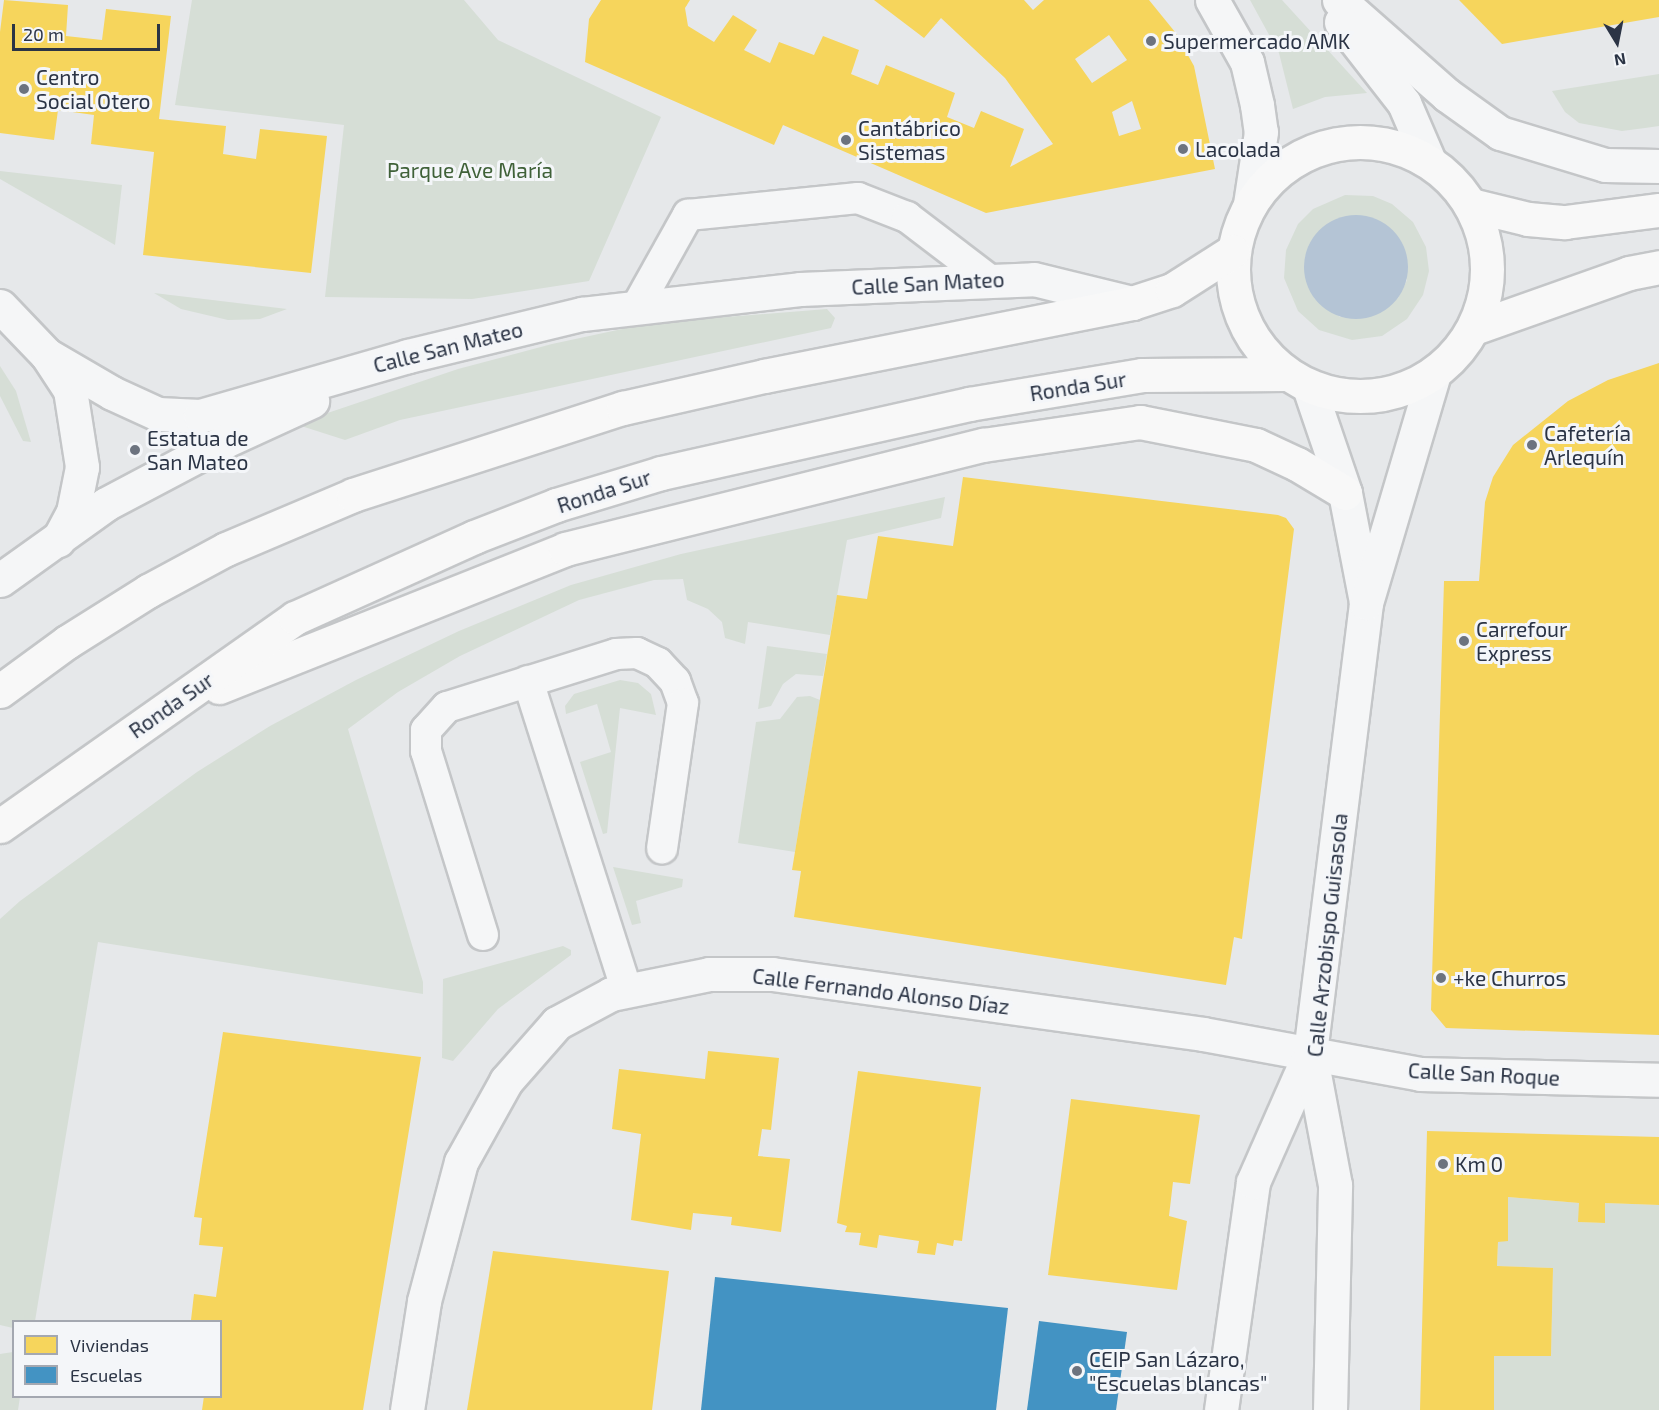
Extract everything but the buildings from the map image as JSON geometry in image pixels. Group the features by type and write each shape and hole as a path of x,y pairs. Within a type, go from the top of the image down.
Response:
{"highway":[{"name":"Ronda Sur","path":"0,826 295,618 474,537 661,472 969,404 1130,377 1298,380 1352,397 1395,393 1434,374 1457,353 1474,327 1487,288 1486,245 1471,205 1453,181 1429,161 1391,145 1350,142 1311,151 1285,167 1250,204"},
{"path":"1250,204 1233,251 1232,286 1242,320 1260,350 1298,380"},
{"path":"1471,205 1528,219 1565,222 1659,210"},
{"path":"0,691 77,635 226,549 353,495 482,451 623,408 764,376 1132,303 1172,290 1233,251"},
{"path":"1474,327 1629,273 1659,267"},
{"path":"168,708 565,549 982,445 1140,422 1256,446 1297,464 1345,494"}],"street":[{"path":"1212,0 1247,62 1257,105 1261,132 1250,204"},
{"path":"1324,0 1404,103 1429,161"},
{"path":"1339,0 1447,95 1500,133 1605,165 1659,166"},
{"name":"Calle San Mateo","path":"47,355 112,393 159,414 200,416 408,356 582,314 800,289 1034,279 1132,303"},
{"path":"0,306 47,355 70,390 82,467 73,512 58,540"},
{"path":"0,580 106,504 225,441 408,356"},
{"name":"Calle Arzobispo Guisasola","path":"1330,1410 1335,1185 1310,1053 1366,603 1434,374"},
{"name":"Calle Arzobispo Guisasola","path":"1298,380 1345,494 1366,603"},
{"name":"Calle Fernando Alonso Díaz","path":"407,1410 424,1301 461,1162 506,1081 556,1023 611,994 709,974 771,974 1192,1032 1310,1053"},
{"path":"1221,1410 1253,1182 1310,1053"},
{"name":"Calle San Roque","path":"1310,1053 1420,1074 1659,1080"}],"lane":[{"path":"636,308 688,215 858,198 907,217 991,280"},
{"path":"483,935 426,751 426,730 447,707 616,654 638,653 658,663 675,681 683,703 662,848"},
{"path":"528,681 627,991"}],"green space":[{"name":"Parque Ave María","path":"192,0 464,0 498,40 661,117 589,281 472,299 325,297 344,125 175,105"},
{"path":"1250,0 1282,0 1367,93 1325,97 1293,109 1279,53"},
{"path":"1659,74 1659,126 1622,131 1579,123 1565,112 1552,91"},
{"path":"0,171 122,185 115,245 0,179"},
{"path":"1345,195 1373,196 1392,204 1413,222 1426,247 1429,271 1423,295 1407,319 1382,336 1352,340 1319,330 1298,311 1284,278 1286,250 1298,224 1313,209","holes":["1363,216 1407,280 1398,298 1340,317 1315,299 1306,279 1305,257 1316,235 1342,217"]},
{"path":"154,293 287,309 260,319 228,320 181,309"},
{"path":"827,309 835,318 831,328 400,420 345,440 295,424 458,369 552,344 650,323"},
{"path":"0,366 16,391 31,442 23,441 0,396"},
{"path":"945,497 941,518 847,540 830,635 748,622 745,644 725,638 722,622 708,609 687,600 683,579 654,580 579,600 460,656 398,692 348,729 423,982 423,994 98,942 35,1320 12,1320 12,1328 0,1325 0,919 20,901 197,772 270,726 356,680 459,631 571,585 681,554"},
{"path":"767,646 827,654 823,676 796,674 783,684 771,706 758,709"},
{"path":"620,680 638,683 651,694 656,715 620,708 607,833 603,834 580,762 611,752 597,704 566,714 565,706 574,694"},
{"path":"810,696 820,700 795,852 738,843 756,722 780,719 797,697"},
{"path":"613,867 683,879 682,887 636,901 641,923 632,925"},
{"path":"563,946 571,950 571,955 498,1009 453,1061 442,1058 443,979"},
{"path":"1508,1197 1579,1203 1579,1222 1604,1223 1605,1203 1659,1205 1659,1410 1494,1410 1494,1356 1551,1356 1553,1268 1497,1266 1498,1242 1508,1240"},
{"path":"12,1352 12,1398 20,1398 18,1410 0,1410 0,1354"}],"water":[{"path":"1356,215 1376,219 1393,230 1404,247 1408,267 1404,287 1393,304 1376,315 1356,319 1336,315 1319,304 1308,287 1304,267 1308,247 1319,230 1336,219"}],"place":[{"name":"Supermercado AMK","path":"1151,41"},
{"name":"Centro Social Otero","path":"24,89"},
{"name":"Cantábrico Sistemas","path":"846,140"},
{"name":"Lacolada","path":"1183,149"},
{"name":"Cafetería Arlequín","path":"1532,445"},
{"name":"Estatua de San Mateo","path":"135,450"},
{"name":"Carrefour Express","path":"1464,641"},
{"name":"+ke Churros","path":"1441,978"},
{"name":"Km 0","path":"1443,1164"},
{"name":"CEIP San Lázaro, \"Escuelas blancas\"","path":"1077,1371"}]}
